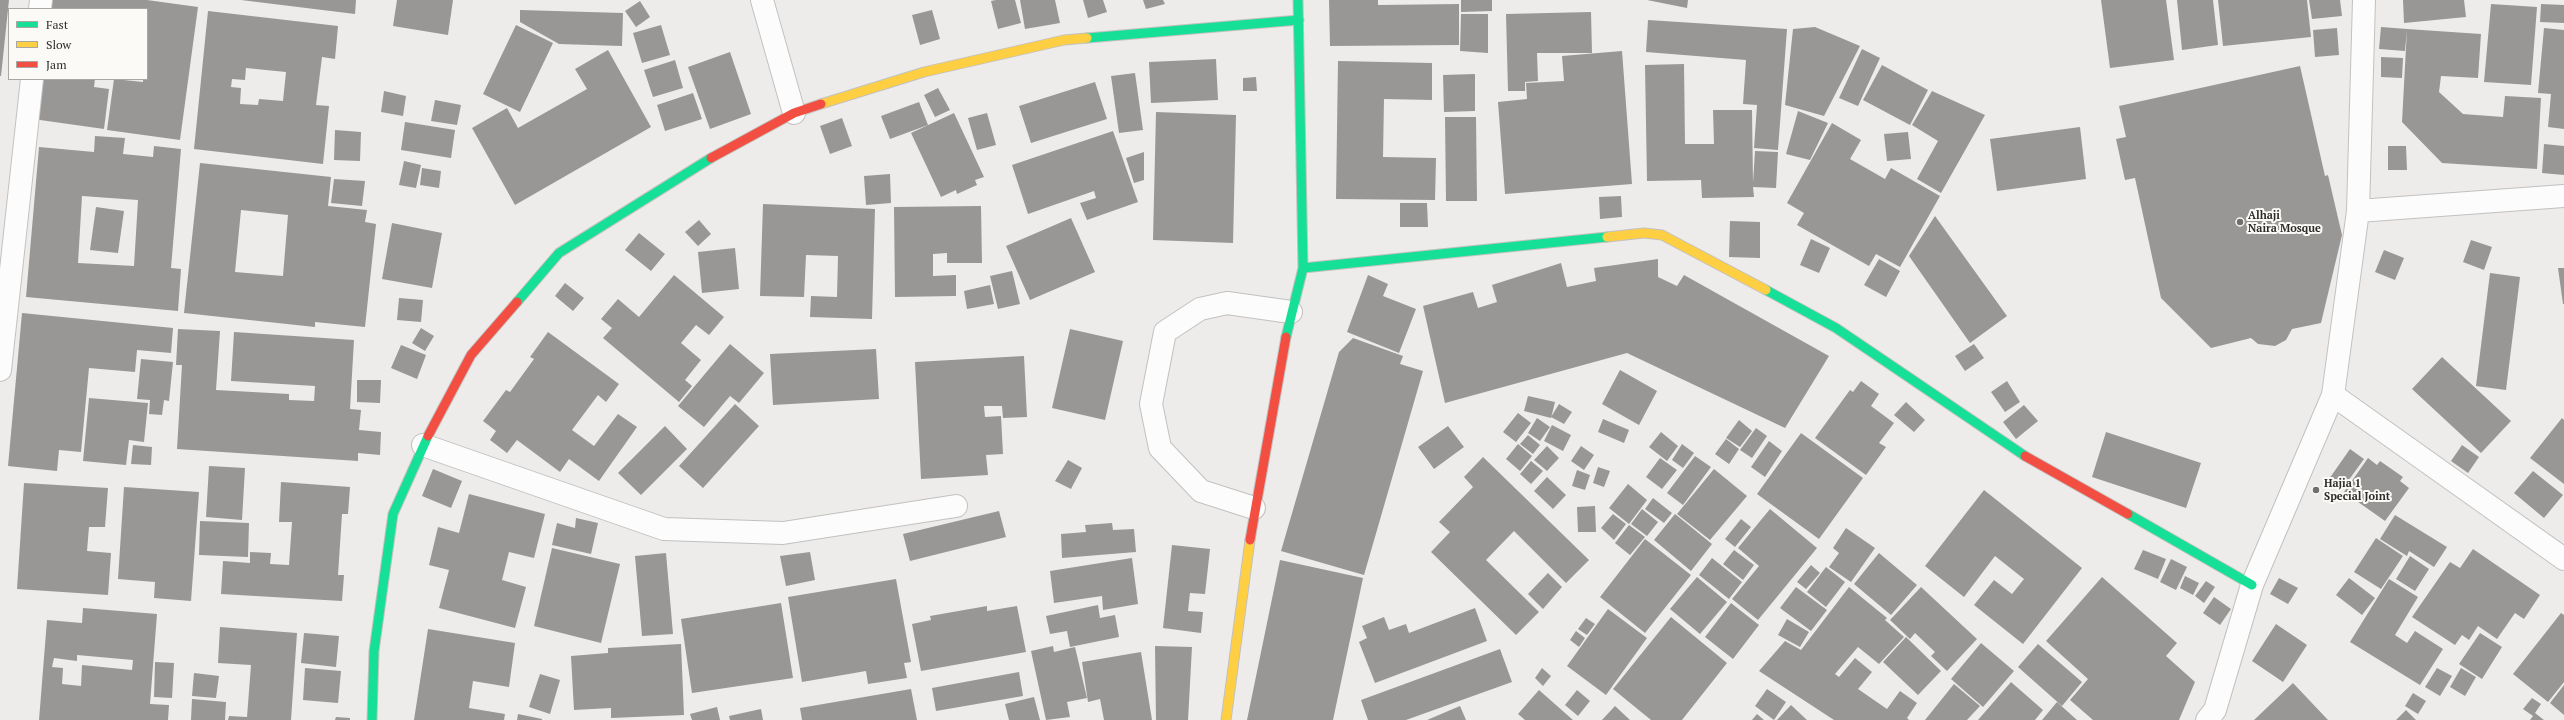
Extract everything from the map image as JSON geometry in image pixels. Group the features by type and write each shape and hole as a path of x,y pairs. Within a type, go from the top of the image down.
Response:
{"street":[{"path":"762,0 794,113"},
{"path":"1226,720 1254,508 1291,312 1303,268 1298,0"},
{"path":"2207,720 2215,710 2252,585 2332,395 2358,211 2364,0"},
{"path":"372,720 374,651 393,514 423,445 471,355 559,253 715,155 794,113 924,72 1064,40 1299,20"},
{"path":"0,370 32,80"},
{"path":"2358,211 2564,196"},
{"path":"1303,268 1644,233 1662,235 1836,328 2018,452 2252,585"},
{"path":"1254,508 1201,491 1160,448 1150,404 1165,332 1170,328 1200,309 1227,303 1291,312"},
{"path":"2332,395 2564,560"},
{"path":"423,445 664,529 783,533 956,506"}],"building":[{"path":"0,0 9,0 1,76"},
{"path":"49,0 147,0 198,7 180,140 107,130 114,80 143,82 143,80 148,80 148,8 48,8"},
{"path":"241,0 356,0 355,14"},
{"path":"397,0 453,0 448,35 393,26"},
{"path":"1015,0 1021,23 998,29 991,1"},
{"path":"1020,0 1055,0 1060,23 1025,29"},
{"path":"1083,0 1103,0 1107,12 1088,18"},
{"path":"1143,0 1163,0 1165,4 1146,9"},
{"path":"1329,0 1378,0 1378,5 1459,4 1459,45 1330,46"},
{"path":"1461,0 1492,0 1492,11 1461,12"},
{"path":"1647,0 1688,0 1687,8"},
{"path":"2101,0 2166,0 2174,60 2110,68"},
{"path":"2177,0 2213,0 2218,45 2182,50"},
{"path":"2218,0 2307,0 2311,37 2223,46"},
{"path":"2309,0 2340,0 2342,16 2312,19"},
{"path":"2403,0 2464,0 2466,17 2404,23"},
{"path":"640,1 650,17 636,27 625,11"},
{"path":"2491,4 2537,7 2531,85 2484,82"},
{"path":"2541,4 2564,5 2564,23 2540,22"},
{"path":"520,10 623,13 622,46 559,44 520,22"},
{"path":"932,10 940,39 920,45 912,15"},
{"path":"208,11 338,26 335,59 322,57 316,105 329,106 323,164 194,149","holes":["246,68 286,72 283,101 259,99 258,105 240,104 241,88 231,87 232,79 245,80"]},
{"path":"1591,12 1592,53 1537,53 1538,81 1525,82 1525,91 1508,91 1506,14"},
{"path":"1461,14 1488,14 1488,53 1460,51"},
{"path":"1648,20 1787,29 1778,150 1754,148 1757,105 1743,104 1746,60 1646,52"},
{"path":"516,25 553,43 520,112 483,94"},
{"path":"661,25 670,55 642,63 633,33"},
{"path":"1815,27 1860,46 1824,116 1785,105 1793,29"},
{"path":"2381,27 2407,29 2405,51 2379,49"},
{"path":"2337,28 2339,55 2315,57 2313,30"},
{"path":"2544,28 2564,30 2564,129 2548,127 2551,94 2538,93"},
{"path":"2407,29 2481,34 2478,78 2441,76 2439,92 2463,114 2503,117 2505,96 2541,98 2537,169 2442,163 2402,122"},
{"path":"1862,49 1880,58 1858,106 1839,98"},
{"path":"608,50 651,127 515,205 472,128 507,108 518,128 587,89 575,69"},
{"path":"1622,51 1632,184 1505,194 1498,102 1527,99 1526,83 1564,81 1562,56"},
{"path":"730,52 751,114 710,129 688,67"},
{"path":"2381,57 2403,58 2402,78 2381,77"},
{"path":"1216,59 1218,100 1151,103 1149,62"},
{"path":"675,60 683,88 653,97 644,70"},
{"path":"1338,61 1432,63 1432,100 1384,99 1383,157 1436,158 1435,200 1336,199"},
{"path":"1684,64 1685,144 1714,144 1713,110 1752,110 1753,183 1755,151 1778,152 1776,188 1753,187 1754,197 1702,198 1701,180 1647,181 1645,65"},
{"path":"1882,65 1928,90 1910,125 1863,100"},
{"path":"2300,66 2325,176 2328,175 2342,235 2321,323 2292,329 2286,340 2275,346 2258,344 2251,338 2211,348 2161,298 2135,178 2125,180 2116,139 2126,137 2119,106"},
{"path":"1135,73 1143,130 1119,133 1111,76"},
{"path":"1475,74 1475,111 1444,112 1443,75"},
{"path":"1256,77 1257,91 1243,91 1243,78"},
{"path":"38,80 95,80 94,87 109,89 104,129 33,119"},
{"path":"1095,82 1107,119 1031,143 1019,106"},
{"path":"938,88 950,110 935,117 924,95"},
{"path":"384,91 406,96 403,116 381,112"},
{"path":"1932,91 1985,115 1941,193 1917,179 1938,141 1912,125"},
{"path":"693,93 702,119 665,131 657,105"},
{"path":"435,100 461,105 457,125 431,121"},
{"path":"919,102 928,125 890,139 881,116"},
{"path":"1798,111 1828,123 1810,160 1786,154"},
{"path":"1156,112 1236,115 1233,243 1153,240"},
{"path":"954,113 984,177 975,180 977,185 957,194 956,190 941,197 911,133"},
{"path":"987,113 996,145 977,150 968,118"},
{"path":"1445,117 1476,117 1477,201 1446,201"},
{"path":"842,118 852,146 830,154 820,126"},
{"path":"405,122 455,130 451,158 401,150"},
{"path":"1832,123 1861,140 1850,159 1885,179 1891,168 1940,196 1900,267 1876,254 1869,266 1797,225 1804,213 1787,203"},
{"path":"2080,127 2086,179 1997,191 1990,139"},
{"path":"335,130 361,132 360,161 334,160"},
{"path":"1113,131 1138,202 1087,220 1080,203 1096,198 1094,191 1028,214 1012,165"},
{"path":"1908,132 1911,159 1887,161 1884,134"},
{"path":"95,136 125,138 123,154 153,157 154,146 181,149 171,268 181,269 178,311 26,297 39,147 94,152","holes":["82,196 138,200 134,266 78,263"]},
{"path":"2544,144 2564,146 2564,175 2542,173"},
{"path":"2388,146 2406,146 2407,170 2388,170"},
{"path":"1144,152 1144,180 1134,183 1126,158"},
{"path":"404,161 421,165 416,188 399,185"},
{"path":"200,163 331,177 328,206 367,210 365,222 376,224 365,327 315,322 315,327 184,313","holes":["241,210 288,215 283,276 235,272"]},
{"path":"422,168 441,171 439,188 420,185"},
{"path":"890,174 891,203 866,205 864,176"},
{"path":"334,179 365,181 362,206 331,203"},
{"path":"1621,196 1622,217 1600,219 1599,197"},
{"path":"1400,203 1427,203 1428,227 1400,227"},
{"path":"763,204 875,209 872,319 810,317 811,296 837,297 838,256 806,255 804,297 760,296"},
{"path":"981,206 982,263 947,263 947,253 933,254 933,276 956,275 956,296 895,297 894,207"},
{"path":"96,207 124,211 118,253 90,250"},
{"path":"1935,216 2007,316 1970,343 1909,256"},
{"path":"1071,218 1095,272 1030,300 1006,246"},
{"path":"699,220 711,234 698,246 685,232"},
{"path":"1730,221 1760,222 1760,258 1729,257"},
{"path":"392,223 442,233 432,288 382,279"},
{"path":"639,233 665,254 651,271 625,250"},
{"path":"1811,239 1830,248 1819,273 1800,265"},
{"path":"2471,240 2492,247 2484,270 2463,262"},
{"path":"735,248 739,289 702,293 698,252"},
{"path":"2384,250 2404,258 2395,280 2375,272"},
{"path":"1658,259 1658,277 1677,286 1684,275 1829,356 1785,428 1627,353 1445,403 1423,306 1473,292 1478,308 1497,302 1492,285 1561,263 1567,287 1596,281 1594,268"},
{"path":"1879,259 1900,271 1886,297 1864,285"},
{"path":"2558,268 2564,268 2564,304 2563,304"},
{"path":"1012,271 1020,304 998,309 990,276"},
{"path":"2490,273 2520,277 2506,390 2476,386"},
{"path":"674,275 724,317 709,335 696,325 681,343 701,360 685,380 692,386 679,402 603,338 612,328 601,319 618,299 639,317"},
{"path":"1368,275 1388,284 1383,296 1416,309 1399,353 1347,332"},
{"path":"565,283 584,298 573,311 555,296"},
{"path":"990,285 994,304 967,309 964,291"},
{"path":"399,298 423,300 421,322 397,320"},
{"path":"22,313 173,328 171,353 137,350 135,372 89,368 81,452 59,450 57,471 8,466"},
{"path":"421,328 434,336 425,351 412,343"},
{"path":"178,329 220,331 216,390 289,394 289,400 314,401 315,386 231,381 234,332 354,340 350,409 361,410 359,430 381,432 380,455 358,453 358,461 177,449 182,365 176,365"},
{"path":"1070,329 1123,341 1105,420 1052,408"},
{"path":"548,332 619,384 606,402 598,395 572,430 594,446 618,414 637,427 599,481 569,459 560,472 517,440 507,453 490,440 496,431 483,421 506,390 510,392 534,359 530,357"},
{"path":"1353,338 1403,356 1400,364 1423,371 1364,575 1281,551 1339,352"},
{"path":"730,344 764,373 739,403 730,396 704,427 678,406"},
{"path":"1974,344 1984,358 1965,371 1955,356"},
{"path":"401,345 426,355 417,379 391,368"},
{"path":"876,349 879,399 773,405 770,354"},
{"path":"1024,356 1027,417 1003,418 1002,406 984,406 985,417 1001,416 1003,454 986,455 988,475 921,479 915,362"},
{"path":"2442,357 2511,421 2481,453 2412,389"},
{"path":"141,359 173,362 169,401 164,400 162,415 149,414 150,400 137,399"},
{"path":"1620,370 1657,391 1639,425 1602,404"},
{"path":"357,380 381,380 380,403 357,402"},
{"path":"1861,381 1879,394 1871,406 1894,423 1879,443 1886,447 1866,475 1815,438 1850,390 1853,392"},
{"path":"2007,381 2020,402 2005,412 1991,392"},
{"path":"1528,396 1555,402 1551,418 1524,411"},
{"path":"89,398 148,403 144,442 129,440 126,465 83,461"},
{"path":"1906,402 1925,420 1914,432 1894,415"},
{"path":"735,404 759,426 703,488 679,466"},
{"path":"1559,404 1572,412 1564,424 1551,417"},
{"path":"2024,405 2038,421 2016,439 2003,422"},
{"path":"1518,413 1531,423 1516,442 1503,432"},
{"path":"1537,418 1550,427 1540,441 1528,433"},
{"path":"2562,418 2564,420 2564,484 2530,458"},
{"path":"1603,419 1629,430 1624,443 1598,432"},
{"path":"1739,420 1752,431 1740,447 1726,438"},
{"path":"1552,425 1571,435 1563,451 1544,441"},
{"path":"665,426 687,449 641,495 618,473"},
{"path":"1448,426 1464,447 1434,469 1418,447"},
{"path":"1756,428 1767,436 1752,458 1740,450"},
{"path":"1661,432 1678,446 1667,461 1649,447"},
{"path":"2106,432 2201,463 2186,508 2092,477"},
{"path":"1801,433 1863,478 1819,539 1757,494"},
{"path":"1528,435 1540,445 1533,454 1520,444"},
{"path":"1726,439 1739,449 1729,464 1715,454"},
{"path":"1769,441 1782,451 1765,477 1751,467"},
{"path":"1518,444 1532,456 1520,471 1506,459"},
{"path":"1682,444 1694,453 1683,468 1672,460"},
{"path":"133,445 152,447 151,465 131,464"},
{"path":"2462,445 2479,457 2468,473 2451,461"},
{"path":"1547,446 1559,458 1547,471 1534,460"},
{"path":"1581,446 1594,455 1584,470 1571,461"},
{"path":"2350,449 2364,459 2343,488 2329,479"},
{"path":"1695,456 1711,467 1683,505 1667,493"},
{"path":"1483,457 1589,560 1566,583 1514,531 1486,560 1539,612 1516,635 1431,552 1450,532 1439,522 1473,487 1464,477"},
{"path":"1660,458 1677,470 1662,489 1646,477"},
{"path":"2368,458 2377,465 2380,461 2403,477 2400,481 2409,488 2385,521 2344,492"},
{"path":"1068,460 1082,468 1071,489 1055,481"},
{"path":"1531,461 1543,471 1531,484 1520,474"},
{"path":"209,466 245,468 242,520 206,517"},
{"path":"1598,467 1610,471 1604,487 1593,483"},
{"path":"433,469 462,481 451,508 422,496"},
{"path":"1714,469 1747,496 1710,540 1677,514"},
{"path":"1577,470 1590,475 1585,490 1572,486"},
{"path":"2533,471 2563,495 2544,518 2514,493"},
{"path":"1547,477 1566,495 1553,509 1534,491"},
{"path":"281,482 350,487 348,514 342,514 338,575 344,575 342,601 221,594 223,561 250,563 250,552 271,553 270,564 289,565 292,522 279,522"},
{"path":"24,483 108,488 105,527 89,527 87,551 111,553 108,595 17,589"},
{"path":"1628,484 1647,500 1629,524 1609,508"},
{"path":"124,487 199,492 191,601 154,598 155,582 118,579"},
{"path":"1984,490 2082,568 2023,644 1974,605 1994,580 2012,594 2024,579 1995,556 1964,597 1925,566"},
{"path":"469,494 545,514 534,558 509,552 502,580 526,587 515,628 439,608 449,570 429,565 438,527 459,533"},
{"path":"1653,498 1672,513 1664,523 1645,509"},
{"path":"1595,506 1596,532 1578,532 1577,507"},
{"path":"1642,509 1658,522 1647,536 1631,524"},
{"path":"1770,509 1817,548 1758,620 1732,599 1759,566 1738,548"},
{"path":"999,511 1006,537 910,561 903,534"},
{"path":"1613,514 1626,524 1614,540 1601,528"},
{"path":"1675,514 1712,544 1691,571 1654,540"},
{"path":"2395,515 2447,547 2434,567 2409,551 2407,556 2380,539"},
{"path":"576,518 598,523 591,554 552,545 557,523 575,528"},
{"path":"1741,519 1751,527 1735,547 1725,539"},
{"path":"200,521 249,523 248,557 199,555"},
{"path":"1112,523 1113,530 1134,529 1136,552 1062,558 1061,534 1086,532 1085,525"},
{"path":"1629,525 1645,537 1630,555 1615,543"},
{"path":"1846,528 1875,548 1851,582 1829,567 1839,553 1833,548"},
{"path":"2376,538 2403,556 2381,589 2354,572"},
{"path":"1645,539 1691,575 1645,633 1600,597"},
{"path":"1172,545 1210,549 1205,594 1190,593 1188,611 1203,612 1201,633 1163,628"},
{"path":"552,548 620,564 601,643 534,626"},
{"path":"2473,549 2540,595 2524,619 2515,613 2497,639 2478,626 2469,640 2462,635 2455,645 2412,617 2450,562 2460,568"},
{"path":"1734,550 1754,565 1743,580 1723,564"},
{"path":"2143,550 2166,559 2158,579 2134,569"},
{"path":"810,552 815,580 786,586 780,556"},
{"path":"666,553 673,634 642,636 635,556"},
{"path":"1879,553 1917,585 1891,615 1854,584"},
{"path":"2410,556 2429,569 2415,591 2396,579"},
{"path":"1132,558 1138,604 1103,610 1102,596 1054,603 1050,571"},
{"path":"1712,558 1742,582 1729,599 1699,575"},
{"path":"2171,559 2187,567 2176,590 2160,582"},
{"path":"1280,560 1363,578 1333,720 1247,720"},
{"path":"1811,565 1820,573 1806,589 1797,582"},
{"path":"1826,567 1845,582 1826,607 1807,592"},
{"path":"1548,573 1562,587 1543,609 1528,594"},
{"path":"2185,576 2199,583 2193,595 2180,588"},
{"path":"1697,577 1727,602 1700,634 1670,609"},
{"path":"2102,577 2177,643 2166,656 2195,682 2179,720 2093,720 2070,700 2088,679 2046,641"},
{"path":"2279,578 2298,588 2288,604 2270,594"},
{"path":"2349,578 2375,598 2362,615 2336,595"},
{"path":"896,579 911,662 904,663 907,678 868,684 866,671 802,682 788,597"},
{"path":"2389,579 2418,597 2395,635 2407,643 2415,631 2443,649 2420,685 2350,642"},
{"path":"2206,581 2215,587 2204,603 2195,596"},
{"path":"1796,587 1827,610 1811,631 1780,608"},
{"path":"1849,587 1887,618 1885,620 1904,637 1879,664 1858,647 1835,674 1839,677 1855,658 1872,672 1858,689 1887,709 1900,691 1917,703 1907,718 1909,720 1834,720 1759,671 1785,641 1801,650"},
{"path":"1921,587 1977,639 1947,671 1931,656 1935,652 1915,633 1910,639 1890,620"},
{"path":"2214,597 2231,609 2220,625 2203,613"},
{"path":"781,603 793,678 692,693 681,619"},
{"path":"1731,603 1759,625 1733,659 1705,637"},
{"path":"1098,605 1100,618 1115,615 1119,637 1070,647 1067,631 1050,634 1046,616"},
{"path":"987,606 987,611 1017,606 1026,652 921,671 912,624 931,620 930,616"},
{"path":"83,608 157,614 150,704 169,705 168,720 39,720 47,620 82,623","holes":["77,655 133,660 132,670 82,665 81,686 62,684 63,668 52,667 54,658 77,661"]},
{"path":"1475,608 1487,641 1375,683 1359,642 1367,638 1362,626 1384,617 1389,630 1406,624 1409,633"},
{"path":"1608,609 1647,638 1606,695 1567,666"},
{"path":"2561,613 2564,615 2564,682 2548,702 2513,674"},
{"path":"1671,617 1727,663 1682,720 1651,720 1613,689"},
{"path":"1586,618 1595,624 1587,635 1578,629"},
{"path":"1787,619 1809,632 1800,647 1778,635"},
{"path":"2276,624 2307,645 2283,682 2252,661"},
{"path":"220,627 297,633 291,720 228,720 229,716 247,717 251,665 218,663"},
{"path":"428,629 515,643 509,687 473,681 469,708 505,714 504,720 414,720"},
{"path":"1576,631 1585,638 1579,647 1570,640"},
{"path":"304,633 339,636 336,667 301,663"},
{"path":"2480,633 2502,647 2482,679 2459,664"},
{"path":"1906,637 1941,671 1918,695 1883,662"},
{"path":"1981,643 2014,671 1983,707 1951,679"},
{"path":"681,644 684,715 611,718 611,708 574,710 571,656 608,653 608,648"},
{"path":"2038,644 2082,682 2062,706 2018,667"},
{"path":"1053,646 1054,652 1075,647 1087,698 1067,702 1070,717 1046,720 1031,651"},
{"path":"1155,646 1192,647 1188,720 1156,720"},
{"path":"1500,649 1512,682 1406,720 1368,720 1361,700"},
{"path":"1141,652 1152,720 1104,720 1100,699 1088,702 1082,662"},
{"path":"155,662 174,663 172,698 154,697"},
{"path":"305,668 341,671 338,703 303,700"},
{"path":"1542,668 1551,676 1543,686 1535,678"},
{"path":"2437,668 2452,676 2440,696 2425,687"},
{"path":"2461,668 2476,677 2465,696 2450,687"},
{"path":"1019,672 1023,696 936,711 932,688"},
{"path":"194,673 219,676 216,698 192,696"},
{"path":"540,674 560,680 550,714 529,707"},
{"path":"2011,682 2043,710 2035,720 1978,720"},
{"path":"2293,683 2328,720 2254,720"},
{"path":"1954,684 1980,706 1967,720 1925,720"},
{"path":"2564,685 2564,715 2550,703"},
{"path":"911,689 917,720 802,720 800,708"},
{"path":"1767,689 1786,702 1774,720 1755,706"},
{"path":"1539,690 1573,720 1525,720 1518,714"},
{"path":"1577,690 1590,701 1578,716 1565,705"},
{"path":"2413,693 2426,701 2418,714 2405,706"},
{"path":"1034,697 1040,720 1009,720 1005,704"},
{"path":"2532,698 2541,704 2535,713 2544,720 2530,720 2533,716 2523,709"},
{"path":"192,699 226,702 225,720 191,720"},
{"path":"2057,702 2077,720 2042,720"},
{"path":"1791,705 1807,720 1777,720"},
{"path":"1460,706 1466,720 1427,720"},
{"path":"1615,706 1630,720 1602,720"},
{"path":"717,707 720,720 692,720 690,714"},
{"path":"761,709 763,720 730,720 729,716"},
{"path":"2406,710 2416,720 2396,720"},
{"path":"518,714 542,719 542,720 517,720"},
{"path":"1757,714 1764,720 1752,720"},
{"path":"336,717 350,718 350,720 335,720"}],"traffic: fast":[{"path":"1286,337 1303,268 1298,0"},
{"path":"1087,38 1299,20"},
{"path":"517,302 559,253 711,158"},
{"path":"1303,268 1607,237"},
{"path":"1766,290 1836,328 2025,456"},
{"path":"372,720 374,651 393,514 428,436"},
{"path":"2128,514 2252,585"}],"traffic: slow":[{"path":"821,104 924,72 1064,40 1087,38"},
{"path":"1607,237 1644,233 1662,235 1766,290"},
{"path":"1226,720 1250,540"}],"traffic: jam":[{"path":"711,158 794,113 821,104"},
{"path":"428,436 471,355 517,302"},
{"path":"1250,540 1286,337"},
{"path":"2025,456 2128,514"}],"place":[{"name":"Alhaji Naira Mosque","path":"2240,222"},
{"name":"Hajia 1 Special Joint","path":"2316,490"}]}
